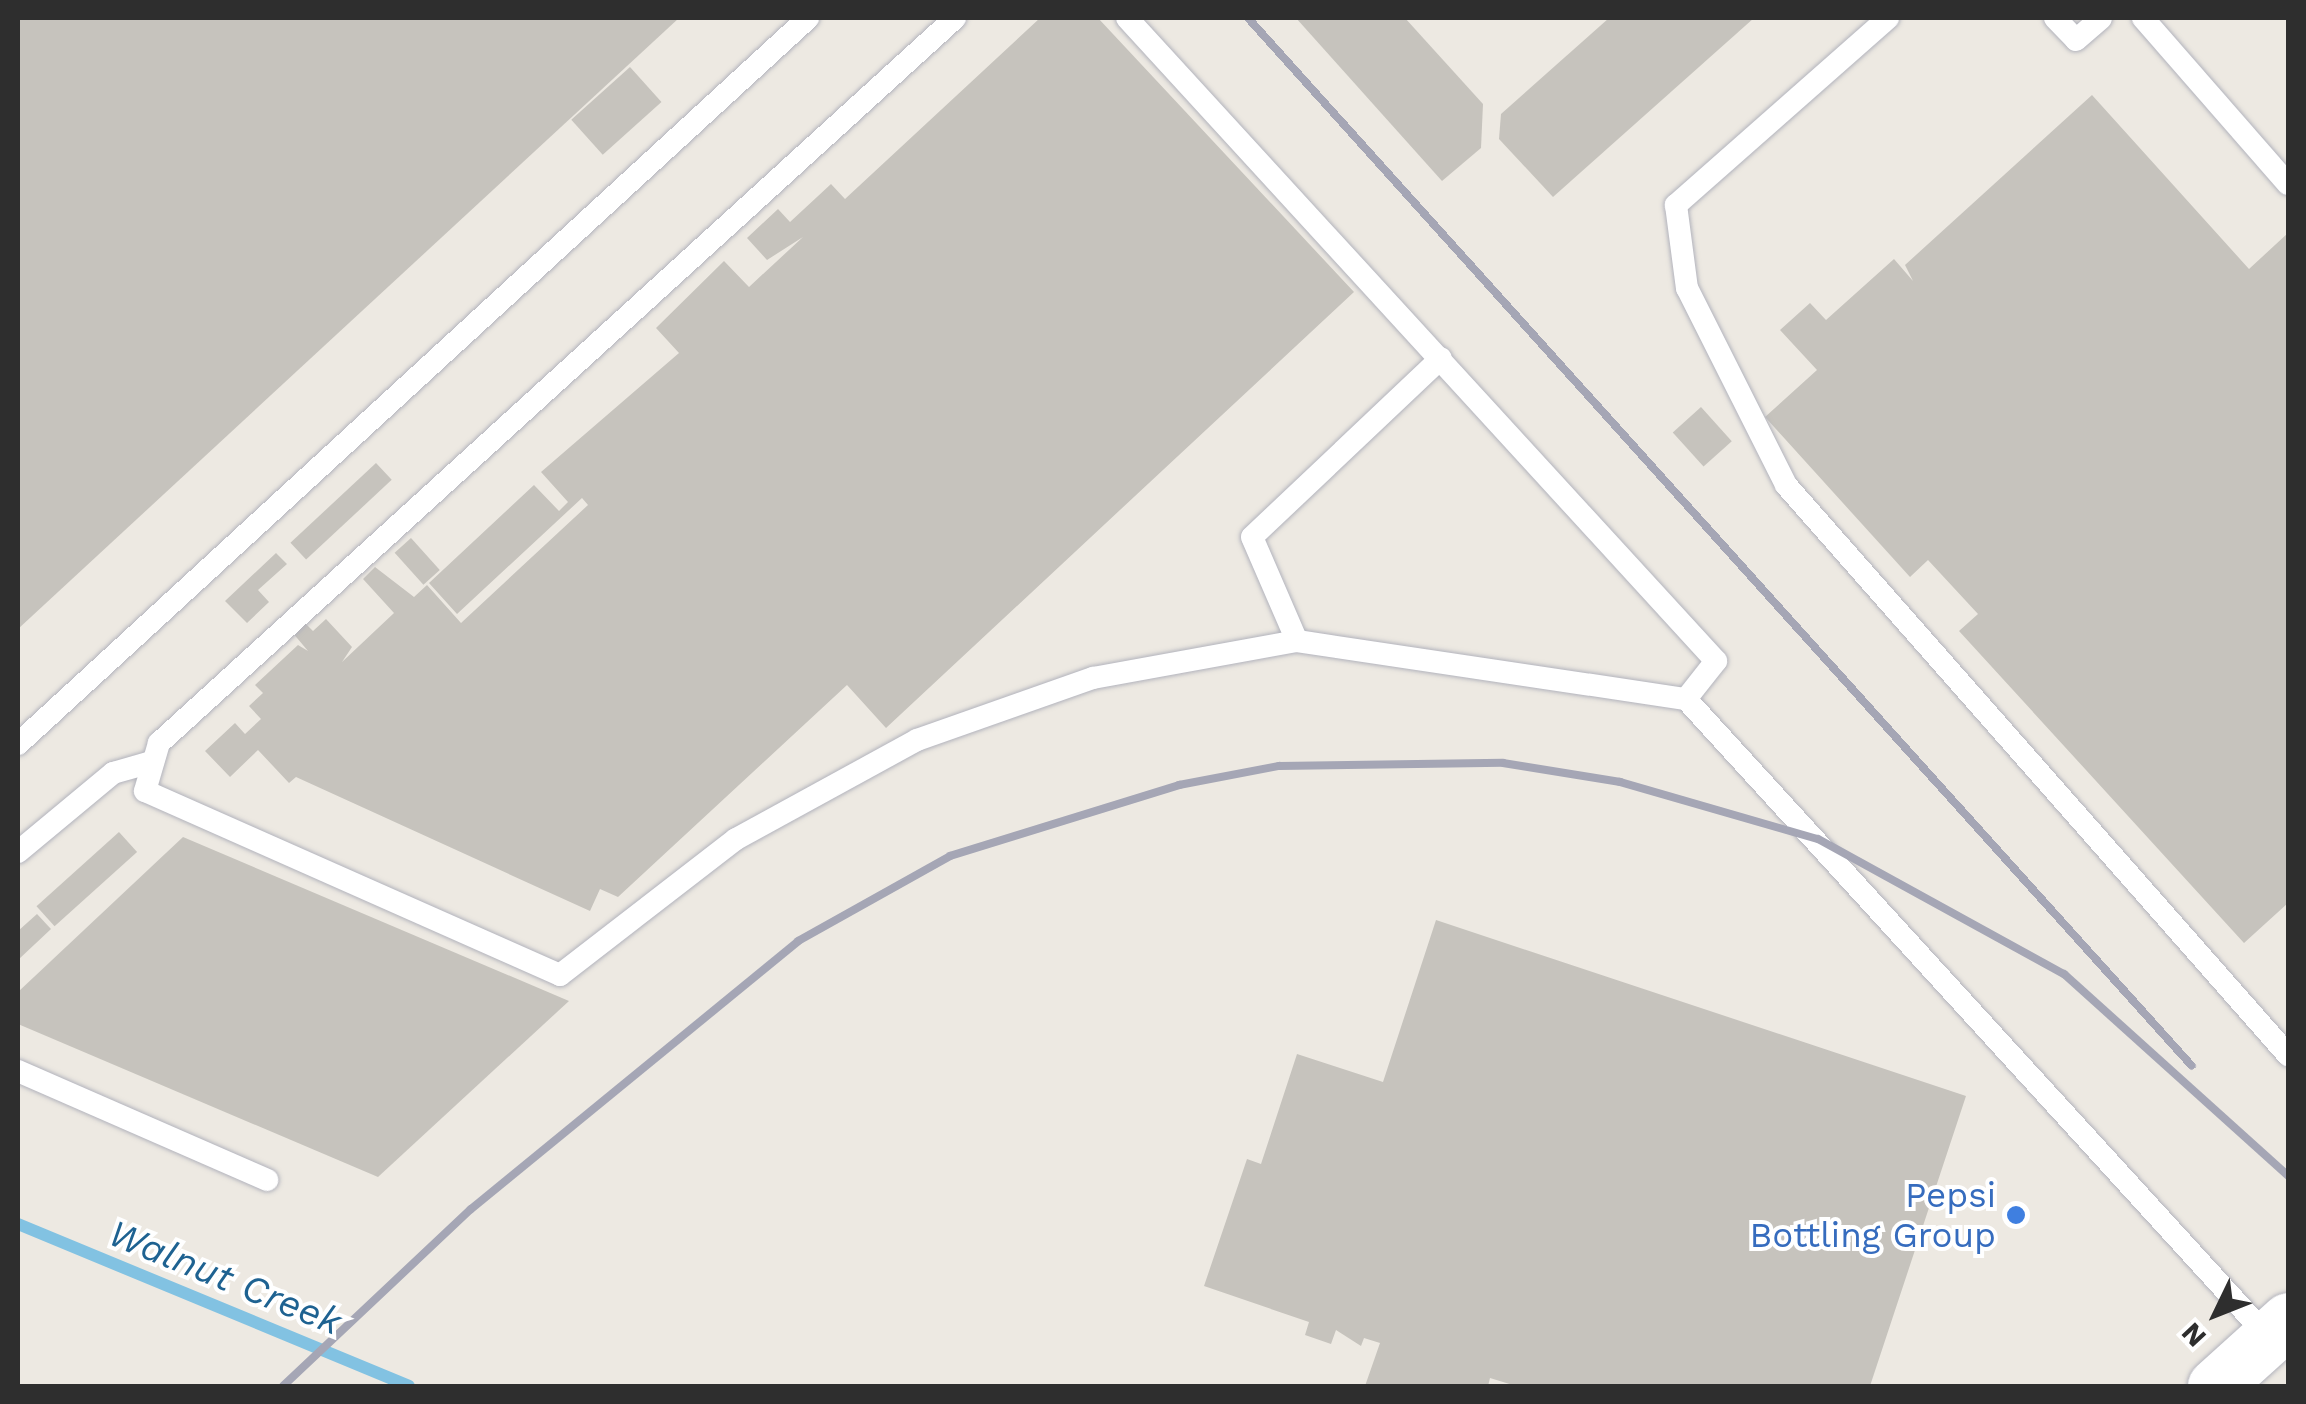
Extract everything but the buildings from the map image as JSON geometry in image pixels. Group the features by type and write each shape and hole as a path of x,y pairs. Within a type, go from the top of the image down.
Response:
{"street":[{"path":"2215,1386 2279,1329"}],"lane":[{"path":"18,744 808,18"},
{"path":"18,852 113,772 148,763 522,403 954,18"},
{"path":"1127,18 1716,661 1686,699"},
{"path":"1888,18 1676,205 1687,288 1786,485 2288,1055"},
{"path":"2055,18 2076,40 2101,18"},
{"path":"2143,18 2288,184"},
{"path":"1297,641 1252,537 1441,358"},
{"path":"148,763 145,791 560,976 736,839 918,740 1093,678 1297,641 1686,699 2279,1329"},
{"path":"18,1071 267,1180"}],"waterway":[{"name":"Walnut Creek","path":"18,1224 409,1386"}],"railway":[{"path":"1248,18 2192,1066"},
{"path":"283,1386 471,1209 798,941 950,856 1179,785 1279,766 1503,763 1620,782 1818,839 2064,974 2288,1176"}],"place":[{"name":"Pepsi Bottling Group","path":"2016,1215"}]}
